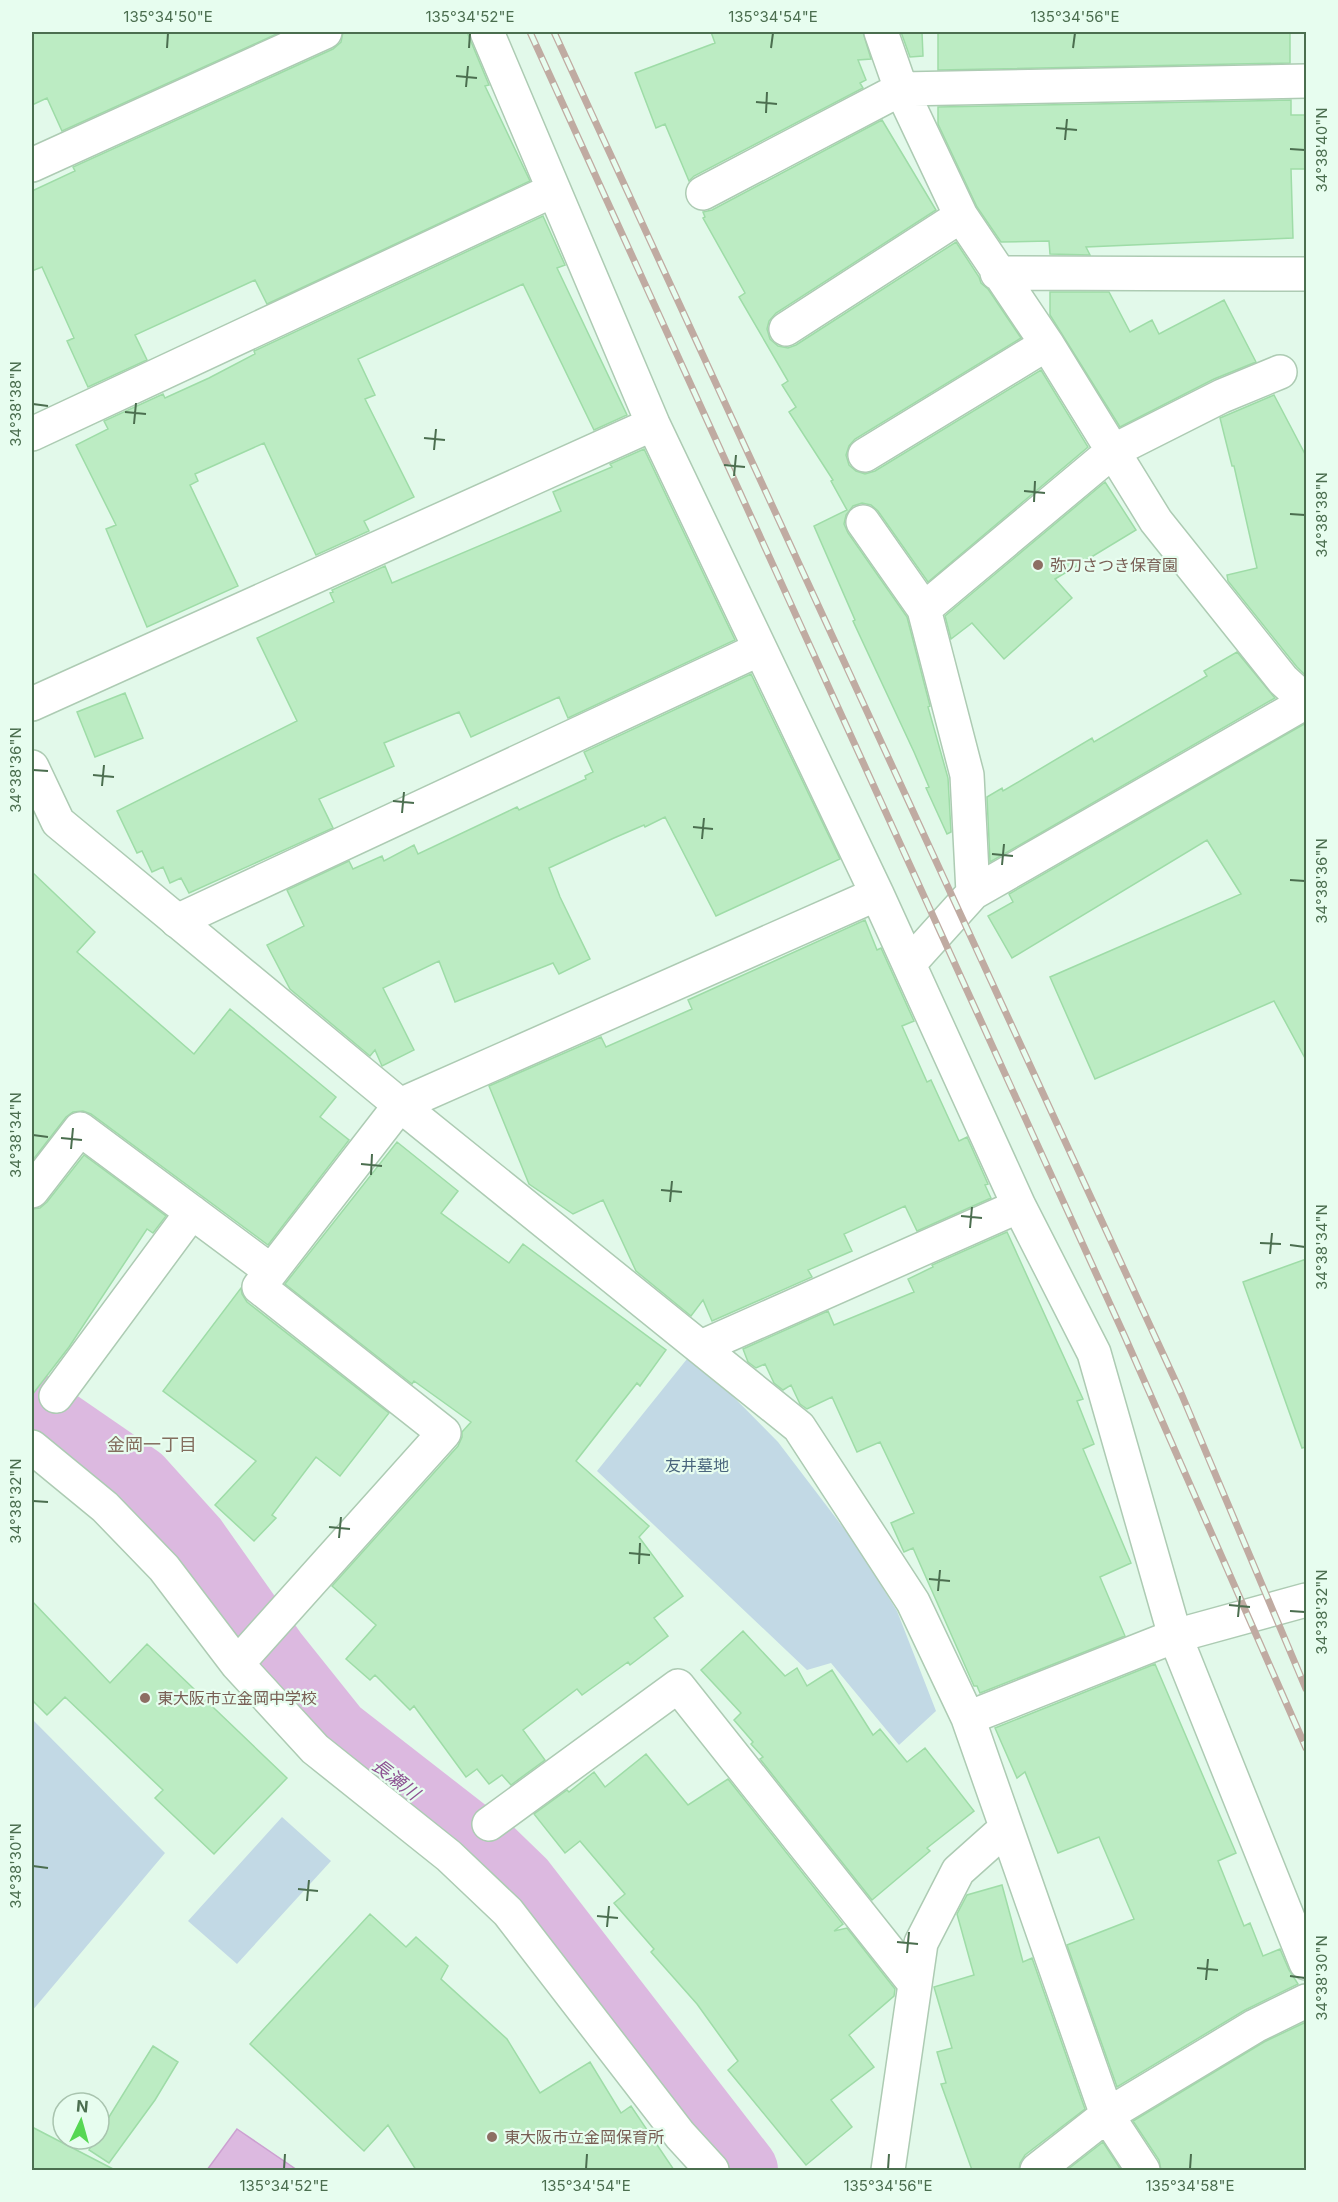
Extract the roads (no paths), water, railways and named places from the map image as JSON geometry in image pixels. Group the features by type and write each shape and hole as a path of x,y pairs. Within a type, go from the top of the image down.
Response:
{"street":[{"path":"32,165 325,32"},
{"path":"487,32 653,424 878,894 1019,1206 1094,1353 1175,1636 1306,1963"},
{"path":"880,32 901,89 961,216 997,273 1047,344 1156,522 1283,680 1306,702 973,893 909,964"},
{"path":"703,193 901,89 1306,81"},
{"path":"32,434 554,190"},
{"path":"786,328 961,216"},
{"path":"997,273 1306,273"},
{"path":"865,455 1047,344"},
{"path":"924,609 1113,451 1222,396 1280,372"},
{"path":"32,704 653,424"},
{"path":"863,522 924,609 967,775 973,893"},
{"path":"177,921 760,649"},
{"path":"32,768 58,822 400,1105 799,1427 913,1602 968,1718 1107,2115 1143,2170"},
{"path":"254,1646 444,1433 259,1287 400,1105 878,894"},
{"path":"32,1191 80,1129 271,1271"},
{"path":"701,1347 1019,1206"},
{"path":"56,1396 192,1212"},
{"path":"32,1447 105,1507 164,1568 254,1646 315,1749 449,1856 508,1912 680,2135 712,2170"},
{"path":"968,1718 1175,1636 1306,1600"},
{"path":"489,1824 678,1686 915,1984"},
{"path":"888,2170 921,1942 958,1871 1005,1829"},
{"path":"1037,2170 1107,2115 1255,2026 1306,2001"}],"waterway":[{"name":"長瀬川","path":"32,1407 138,1480 193,1541 272,1653 336,1733 489,1852 521,1883 743,2170"}],"railway":[{"path":"530,32 1125,1337 1306,1748"},
{"path":"554,32 1181,1393 1306,1689"}],"place":[{"name":"弥刀さつき保育園","path":"1038,565"},
{"name":"東大阪市立金岡中学校","path":"145,1698"},
{"name":"東大阪市立金岡保育所","path":"492,2137"}],"district":[{"name":"金岡一丁目","path":"152,1444"}],"park label":[{"name":"友井墓地","path":"697,1465"}]}
